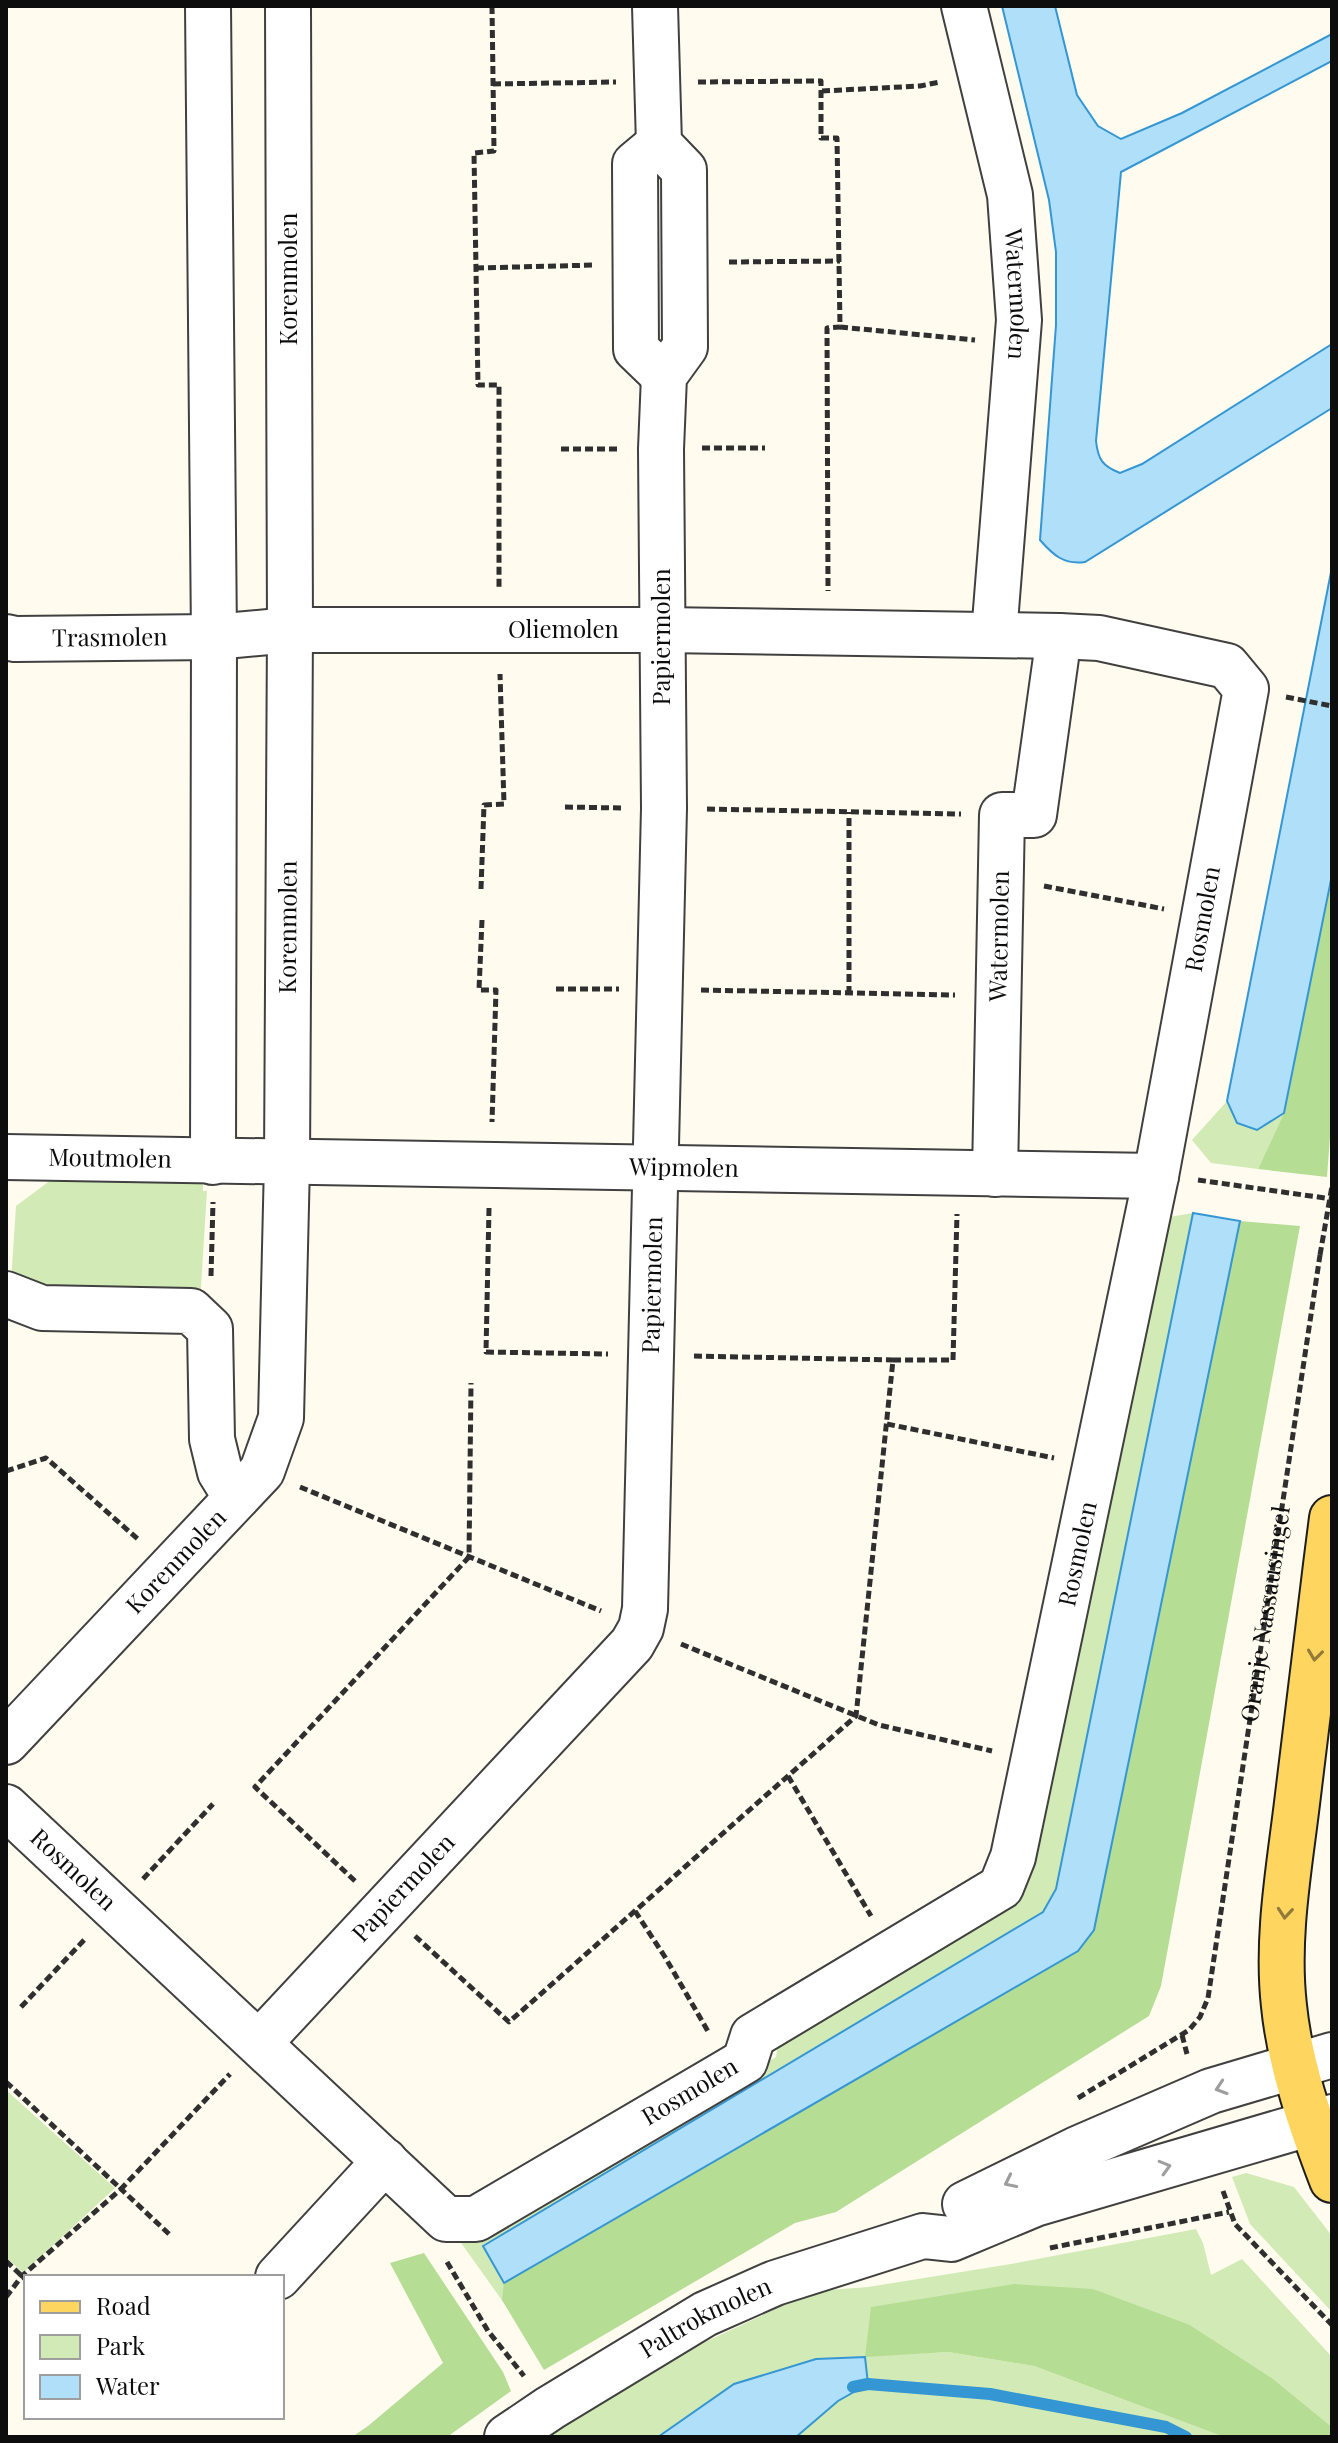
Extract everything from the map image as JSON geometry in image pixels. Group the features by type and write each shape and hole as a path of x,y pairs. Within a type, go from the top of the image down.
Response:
{"main road":[{"name":"Oranje Nassausingel","path":"1332,1518 1284,1918 1282,1978 1284,2007 1314,2060 1332,2180"}],"street":[{"path":"208,6 214,637 213,1162"},
{"name":"Korenmolen","path":"6,1742 262,1471 281,1418 287,1163 290,630 288,6"},
{"name":"Papiermolen","path":"259,2043 632,1644 641,1628 645,1609 664,808 661,449 664,376 685,347 684,170 659,144 655,6"},
{"name":"Watermolen","path":"964,6 1010,195 1019,320 994,635"},
{"name":"Oliemolen","path":"214,637 290,630 662,630 1059,636"},
{"name":"Watermolen","path":"977,1174 999,996 1000,878 1018,815 1059,636"},
{"name":"Rosmolen","path":"6,1807 446,2219 476,2219 730,2070 745,2061 753,2036 1001,1887 1013,1857 1156,1176 1246,689 1227,666 1099,638 1059,636"},
{"name":"Trasmolen","path":"6,637 214,637"},
{"name":"Moutmolen","path":"6,1157 213,1162"},
{"name":"Wipmolen","path":"213,1162 1156,1176"},
{"path":"24,1301 191,1311 210,1329 212,1439 220,1472 236,1498"},
{"name":"Paltrokmolen","path":"923,2236 943,2215 1077,2149 1211,2091 1314,2060"},
{"name":"Paltrokmolen","path":"507,2437 550,2408 733,2300 775,2283 923,2236 951,2239 1035,2204 1322,2121"},
{"path":"280,2275 385,2161"}],"path":[{"path":"481,889 484,805 504,804 499,630 499,385 478,385 474,153 494,151 492,6"},
{"path":"822,91 920,86 981,74"},
{"path":"493,84 821,81 821,138 837,138 840,327"},
{"path":"829,633 827,328 1017,344"},
{"path":"1277,695 1332,706"},
{"path":"565,807 1018,815"},
{"path":"849,812 849,994"},
{"path":"1000,878 1203,916"},
{"path":"482,920 479,990 496,990 490,1167"},
{"path":"556,989 999,996"},
{"path":"210,1329 213,1162"},
{"path":"471,1383 469,1557 255,1787 509,2022 856,1716 893,1360 953,1360 977,1174"},
{"path":"1156,1176 1332,1199"},
{"name":"Oranje Nassausingel","path":"1182,2035 1200,2017 1208,1998 1332,1186"},
{"path":"887,1424 1096,1466"},
{"path":"6,1471 46,1458 171,1567"},
{"path":"788,1776 892,1952"},
{"path":"635,1911 730,2070"},
{"path":"27,2275 121,2189 259,2043"},
{"path":"6,2082 169,2234"},
{"path":"1046,2249 1229,2212 1246,2237 1332,2325"},
{"path":"446,2219 446,2259 488,2331 550,2408"},
{"path":"6,2261 24,2278 6,2297"}],"green space":[{"path":"1332,875 1332,1110 1327,1177 1258,1169 1284,1113"},
{"path":"1227,1101 1237,1123 1257,1130 1284,1113 1258,1169 1211,1163 1192,1140"},
{"path":"55,1177 203,1181 203,1191 207,1191 200,1302 10,1297 16,1206"},
{"path":"1193,1213 1056,1889 1043,1913 483,2245 504,2283 506,2306 459,2240 467,2232 776,2057 778,2043 1024,1893 1169,1217"},
{"path":"1240,1221 1300,1226 1161,1986 1149,2016 836,2212 795,2223 544,2370 502,2300 504,2283 1078,1951 1094,1931"},
{"path":"6,2090 115,2188 23,2273 6,2257"},
{"path":"1246,2173 1294,2187 1329,2232 1332,2239 1332,2312 1250,2224 1232,2177"},
{"path":"1196,2229 1211,2275 1242,2259 1332,2357 1332,2427 1272,2378 1190,2325 866,2356 948,2352 1034,2366 1224,2437 796,2437 838,2401 868,2384 865,2357 816,2359 734,2384 658,2437 547,2437 658,2364 814,2291 868,2287 1011,2264"},
{"path":"424,2253 503,2372 511,2391 447,2437 352,2437 443,2363 390,2263"},
{"path":"1014,2284 1093,2289 1190,2325 1272,2378 1332,2427 1332,2437 1224,2437 1034,2366 948,2352 865,2357 871,2307"}],"water":[{"path":"1002,6 1055,6 1077,95 1098,126 1121,139 1182,113 1332,34 1332,61 1121,172 1096,441 1100,457 1109,468 1120,473 1142,464 1332,344 1332,408 1085,562 1060,558 1040,540 1056,325 1056,252 1049,200"},
{"path":"1332,567 1332,875 1284,1113 1257,1130 1237,1123 1227,1101"},
{"path":"1193,1213 1240,1221 1094,1930 1078,1951 504,2283 483,2246 1043,1912 1056,1889"},
{"path":"865,2357 868,2384 838,2401 796,2437 658,2437 734,2384 816,2359"}],"waterway":[{"path":"853,2387 868,2384 990,2394 1166,2427 1186,2437"}]}
